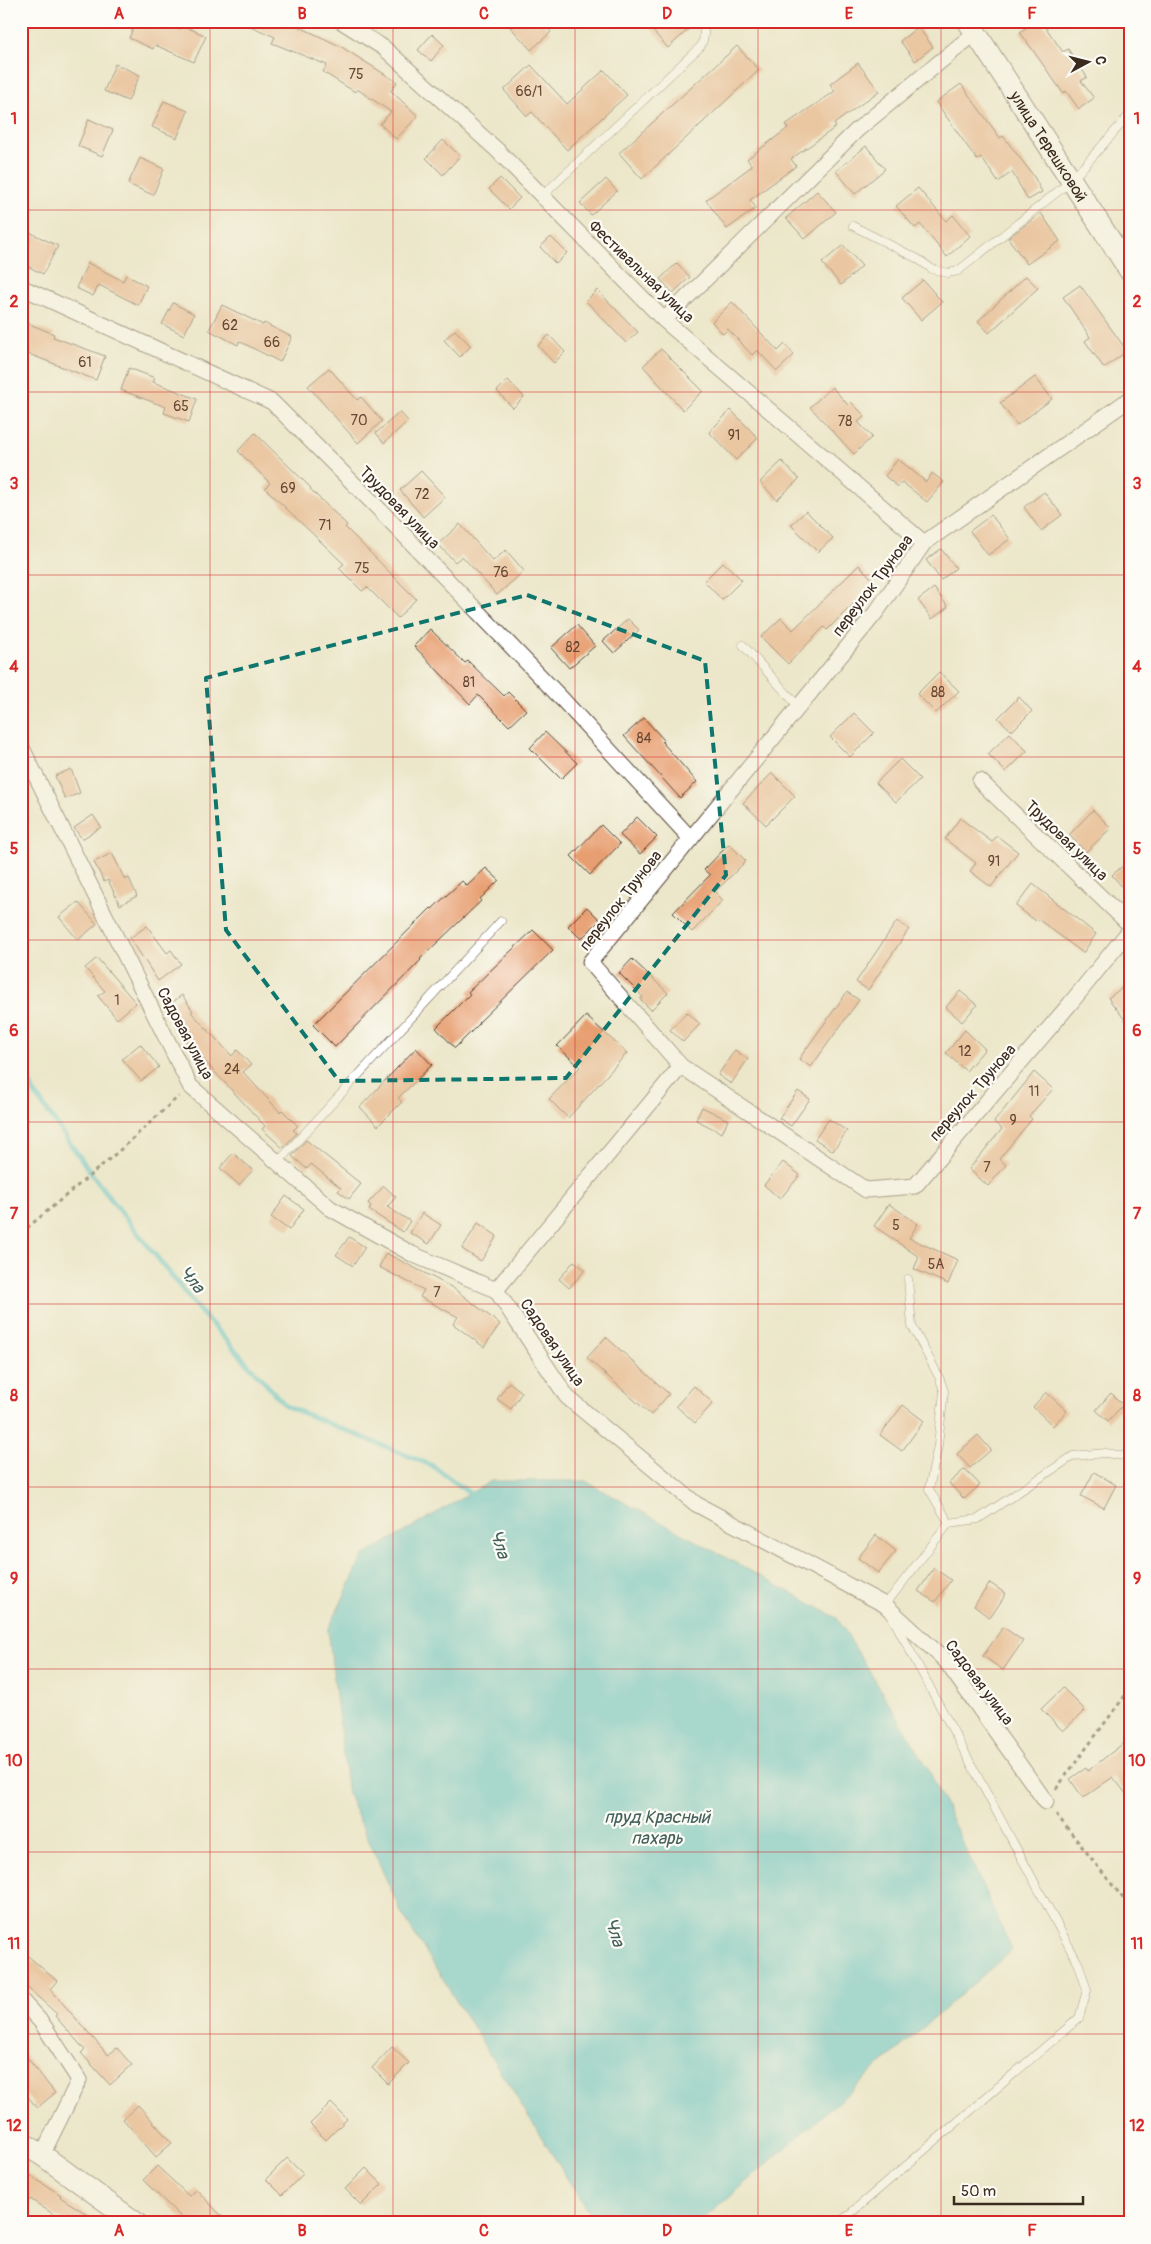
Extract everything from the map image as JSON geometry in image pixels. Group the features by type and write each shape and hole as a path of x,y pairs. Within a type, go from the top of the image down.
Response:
{"street":[{"name":"Фестивальная улица","path":"341,21 384,48 497,150 664,320 924,543"},
{"name":"улица Терешковой","path":"971,27 1130,271"},
{"path":"664,320 857,130 971,27"},
{"name":"Трудовая улица","path":"21,287 272,402 373,503 556,693 691,839"},
{"name":"переулок Трунова","path":"1130,399 924,543 877,611 590,962 681,1066 866,1190 915,1186 1069,1005 1130,930"},
{"name":"Садовая улица","path":"21,746 190,1086 330,1208 412,1254 496,1290 567,1397 696,1504 885,1605 945,1660 1046,1802"},
{"name":"Трудовая улица","path":"980,781 1130,925"},
{"path":"496,1290 681,1066"},
{"path":"21,2000 42,2023 79,2080 42,2155"},
{"path":"21,2142 136,2223"}],"lane":[{"path":"542,197 701,46 705,36 704,27 699,21"},
{"path":"853,226 918,259 932,269 948,273 958,271 1071,181 1130,114"},
{"path":"743,645 798,706"},
{"path":"278,1162 501,921"},
{"path":"908,1279 912,1326 939,1377 944,1391 938,1445 929,1489 950,1523"},
{"path":"839,2223 1078,2018 1087,1990 1080,1965 885,1605 950,1523 978,1519 1074,1456 1106,1454 1130,1457"}],"path":[{"path":"21,1233 120,1151 190,1086"},
{"path":"1130,1689 1046,1802 1130,1908"}],"highlighted area":[{"path":"527,595 705,661 726,875 566,1078 339,1081 226,930 206,678"}],"water":[{"name":"пруд Красный пахарь","path":"491,1481 585,1481 837,1618 928,1768 1012,1950 699,2223 595,2223 402,1914 348,1795 328,1630 363,1556"}],"building":[{"path":"136,21 162,21 180,29 182,25 206,36 194,62 155,45 153,49 129,38"},
{"path":"239,21 287,21 340,46 397,82 391,91 418,116 396,139 380,124 391,112 357,89 355,92 323,72 327,65 272,43 275,37"},
{"path":"505,21 541,21 551,32 531,50"},
{"path":"644,21 693,21 694,24 668,48"},
{"path":"1035,21 1041,21 1063,52 1068,49 1087,77 1081,81 1094,98 1079,109 1066,91 1063,93 1020,32"},
{"path":"918,27 933,47 915,61 900,41"},
{"path":"432,34 444,45 431,61 418,50"},
{"path":"737,46 759,70 642,179 619,153"},
{"path":"858,63 879,91 834,124 836,127 791,159 796,166 750,200 756,208 727,229 706,200 752,166 747,159 788,128 785,125 835,91 830,84"},
{"path":"115,64 140,75 128,101 104,91"},
{"path":"531,65 567,104 604,70 627,95 567,150 532,112 527,116 504,90"},
{"path":"961,84 1000,138 1003,136 1033,175 1042,192 1028,200 1012,172 998,182 981,157 977,160 936,102"},
{"path":"164,101 188,111 177,138 152,127"},
{"path":"89,119 113,130 102,156 78,146"},
{"path":"443,140 460,156 443,175 426,158"},
{"path":"866,146 885,169 855,194 836,171"},
{"path":"140,158 164,169 153,195 128,184"},
{"path":"500,178 520,198 509,209 489,189"},
{"path":"606,179 617,191 591,215 580,203"},
{"path":"918,188 946,221 953,215 970,236 947,257 920,224 915,228 896,206"},
{"path":"817,191 836,212 805,239 786,218"},
{"path":"1041,213 1060,241 1027,264 1008,238"},
{"path":"27,231 58,246 43,274 21,263 21,242"},
{"path":"551,237 567,253 556,264 540,247"},
{"path":"843,245 862,266 841,285 822,263"},
{"path":"88,263 123,281 126,275 147,286 138,305 99,285 93,296 76,288"},
{"path":"677,263 690,277 673,293 660,279"},
{"path":"1026,276 1038,288 989,333 978,321"},
{"path":"923,280 942,302 921,320 902,298"},
{"path":"1080,285 1127,351 1104,368 1085,341 1090,337 1063,297"},
{"path":"597,290 638,332 626,343 586,301"},
{"path":"732,302 778,351 785,344 794,355 777,371 757,350 752,355 728,329 723,334 712,322"},
{"path":"173,303 194,314 184,335 162,324"},
{"path":"222,305 292,337 280,362 239,341 238,345 209,330"},
{"path":"27,323 54,334 53,337 105,356 96,380 21,351 21,338"},
{"path":"455,330 471,346 460,357 444,340"},
{"path":"549,335 565,352 554,363 538,346"},
{"path":"661,349 703,391 683,410 643,366"},
{"path":"129,368 155,378 153,382 197,399 189,422 164,413 166,407 121,390"},
{"path":"329,368 357,400 361,397 382,421 358,443 308,386"},
{"path":"1035,377 1052,399 1017,425 1000,403"},
{"path":"508,380 524,397 513,408 497,391"},
{"path":"832,387 848,405 851,402 865,416 858,422 872,437 854,454 810,407"},
{"path":"731,410 758,438 736,460 709,432"},
{"path":"400,412 408,421 384,443 376,433"},
{"path":"255,433 347,525 345,527 416,599 398,618 367,587 362,591 339,568 344,564 265,488 270,483 238,451"},
{"path":"898,459 926,482 932,473 944,482 927,502 902,482 898,487 885,476"},
{"path":"782,461 799,479 777,500 760,482"},
{"path":"421,471 445,497 423,517 400,490"},
{"path":"1044,492 1062,515 1041,531 1024,507"},
{"path":"806,511 833,538 818,552 791,525"},
{"path":"991,515 1010,539 988,555 970,531"},
{"path":"460,524 493,561 506,550 524,571 497,595 462,556 455,562 438,544"},
{"path":"941,549 956,568 941,580 926,560"},
{"path":"723,562 742,580 722,600 704,581"},
{"path":"859,565 875,582 827,630 824,627 788,664 761,637 781,618 793,630"},
{"path":"934,588 948,607 932,619 918,600"},
{"path":"628,619 639,630 614,653 603,641"},
{"path":"577,625 595,646 569,668 551,648"},
{"path":"430,629 465,663 468,661 504,696 508,692 526,710 509,726 478,695 470,704 414,646"},
{"path":"939,672 959,691 936,713 917,694"},
{"path":"1019,697 1032,711 1012,731 998,718"},
{"path":"854,713 874,733 850,757 830,737"},
{"path":"644,718 697,782 680,798 624,736"},
{"path":"545,732 577,763 561,779 530,748"},
{"path":"1010,733 1027,751 1006,772 988,754"},
{"path":"900,759 920,779 896,802 876,783"},
{"path":"71,769 80,793 65,799 55,776"},
{"path":"772,773 795,796 766,825 743,803"},
{"path":"1093,810 1111,828 1086,852 1069,835"},
{"path":"93,815 101,827 82,839 74,828"},
{"path":"637,817 657,837 640,854 620,835"},
{"path":"960,818 992,842 997,836 1018,852 991,887 970,871 976,863 945,839"},
{"path":"601,825 620,844 590,875 571,856"},
{"path":"729,844 746,861 715,892 723,900 692,932 673,913 710,875 704,870"},
{"path":"112,853 125,880 129,878 137,896 120,905 108,880 104,882 94,862"},
{"path":"1130,860 1130,896 1112,875"},
{"path":"486,868 499,880 480,899 481,901 420,959 335,1047 313,1025 431,908 462,881 467,886"},
{"path":"1033,884 1096,934 1083,953 1038,919 1036,921 1016,906"},
{"path":"78,902 97,924 78,940 59,917"},
{"path":"587,907 600,920 581,939 568,926"},
{"path":"897,921 909,929 868,990 856,982"},
{"path":"147,926 167,953 171,950 181,964 158,981 130,938"},
{"path":"533,930 553,950 455,1048 436,1028 470,994 468,992"},
{"path":"97,958 136,1003 117,1019 98,996 105,991 85,968"},
{"path":"632,959 668,993 651,1010 640,999 643,997 619,973"},
{"path":"1130,982 1130,1026 1108,998"},
{"path":"960,991 977,1005 962,1022 946,1007"},
{"path":"847,992 859,1000 811,1067 799,1059"},
{"path":"182,995 193,1011 191,1012 232,1056 237,1050 251,1065 243,1072 280,1112 282,1110 298,1126 293,1130 297,1133 283,1148 262,1129 265,1126 186,1041 188,1039 165,1008"},
{"path":"687,1012 700,1024 683,1042 670,1030"},
{"path":"586,1016 627,1053 568,1118 549,1099 580,1067 557,1046"},
{"path":"965,1030 985,1049 966,1071 946,1053"},
{"path":"140,1044 159,1067 141,1081 122,1059"},
{"path":"416,1048 432,1065 398,1098 402,1102 378,1126 360,1107"},
{"path":"735,1050 748,1059 731,1084 718,1075"},
{"path":"1034,1072 1053,1089 1029,1116 1032,1119 999,1159 1006,1165 988,1186 969,1169 1002,1129 994,1122"},
{"path":"798,1091 810,1099 791,1126 779,1118"},
{"path":"702,1107 728,1120 722,1133 696,1120"},
{"path":"829,1119 847,1131 833,1151 815,1139"},
{"path":"306,1140 361,1184 349,1199 338,1191 341,1188 311,1164 307,1169 292,1156"},
{"path":"233,1153 253,1170 239,1185 220,1168"},
{"path":"783,1162 800,1175 780,1199 764,1185"},
{"path":"384,1186 396,1197 387,1207 410,1221 403,1232 369,1210 371,1206 368,1203"},
{"path":"286,1196 304,1209 289,1230 271,1217"},
{"path":"889,1204 918,1224 909,1238 958,1260 948,1284 914,1269 919,1257 874,1226"},
{"path":"422,1213 441,1225 429,1244 410,1233"},
{"path":"478,1223 497,1236 481,1261 462,1249"},
{"path":"349,1237 365,1247 353,1266 336,1255"},
{"path":"386,1253 453,1288 500,1324 484,1347 453,1324 458,1317 420,1297 424,1290 379,1267"},
{"path":"574,1261 585,1270 569,1288 559,1279"},
{"path":"606,1337 669,1394 651,1415 587,1358"},
{"path":"509,1382 522,1392 511,1409 497,1399"},
{"path":"694,1386 713,1403 695,1423 676,1406"},
{"path":"1046,1392 1067,1411 1053,1426 1033,1407"},
{"path":"1111,1393 1123,1405 1108,1421 1096,1410"},
{"path":"903,1405 924,1421 902,1451 880,1435"},
{"path":"978,1435 991,1450 970,1468 957,1454"},
{"path":"965,1469 980,1485 964,1499 949,1483"},
{"path":"1094,1472 1116,1485 1104,1508 1081,1496"},
{"path":"876,1535 896,1551 878,1573 858,1558"},
{"path":"934,1568 951,1580 935,1602 918,1591"},
{"path":"990,1583 1006,1594 990,1618 974,1606"},
{"path":"1003,1627 1023,1641 1003,1670 983,1656"},
{"path":"1063,1688 1085,1710 1063,1731 1041,1709"},
{"path":"1130,1738 1130,1799 1113,1777 1083,1798 1070,1779 1086,1768 1088,1771"},
{"path":"21,1950 57,1981 50,1989 108,2055 117,2048 132,2065 110,2085 81,2053 85,2050 55,2016 57,2014 21,1982"},
{"path":"392,2047 409,2063 388,2084 372,2068"},
{"path":"21,2050 55,2093 37,2108 21,2088"},
{"path":"331,2103 347,2119 326,2140 310,2124"},
{"path":"138,2105 172,2143 156,2157 123,2119"},
{"path":"287,2158 303,2174 282,2195 266,2179"},
{"path":"157,2166 189,2196 196,2189 228,2223 187,2223 143,2180"},
{"path":"366,2168 382,2184 361,2205 345,2189"},
{"path":"26,2173 101,2223 67,2223 30,2199 21,2214 21,2181"}],"waterway":[{"name":"Чла","path":"21,1055 33,1091 99,1184 198,1309 286,1406 433,1466 471,1494 473,1500"}]}
